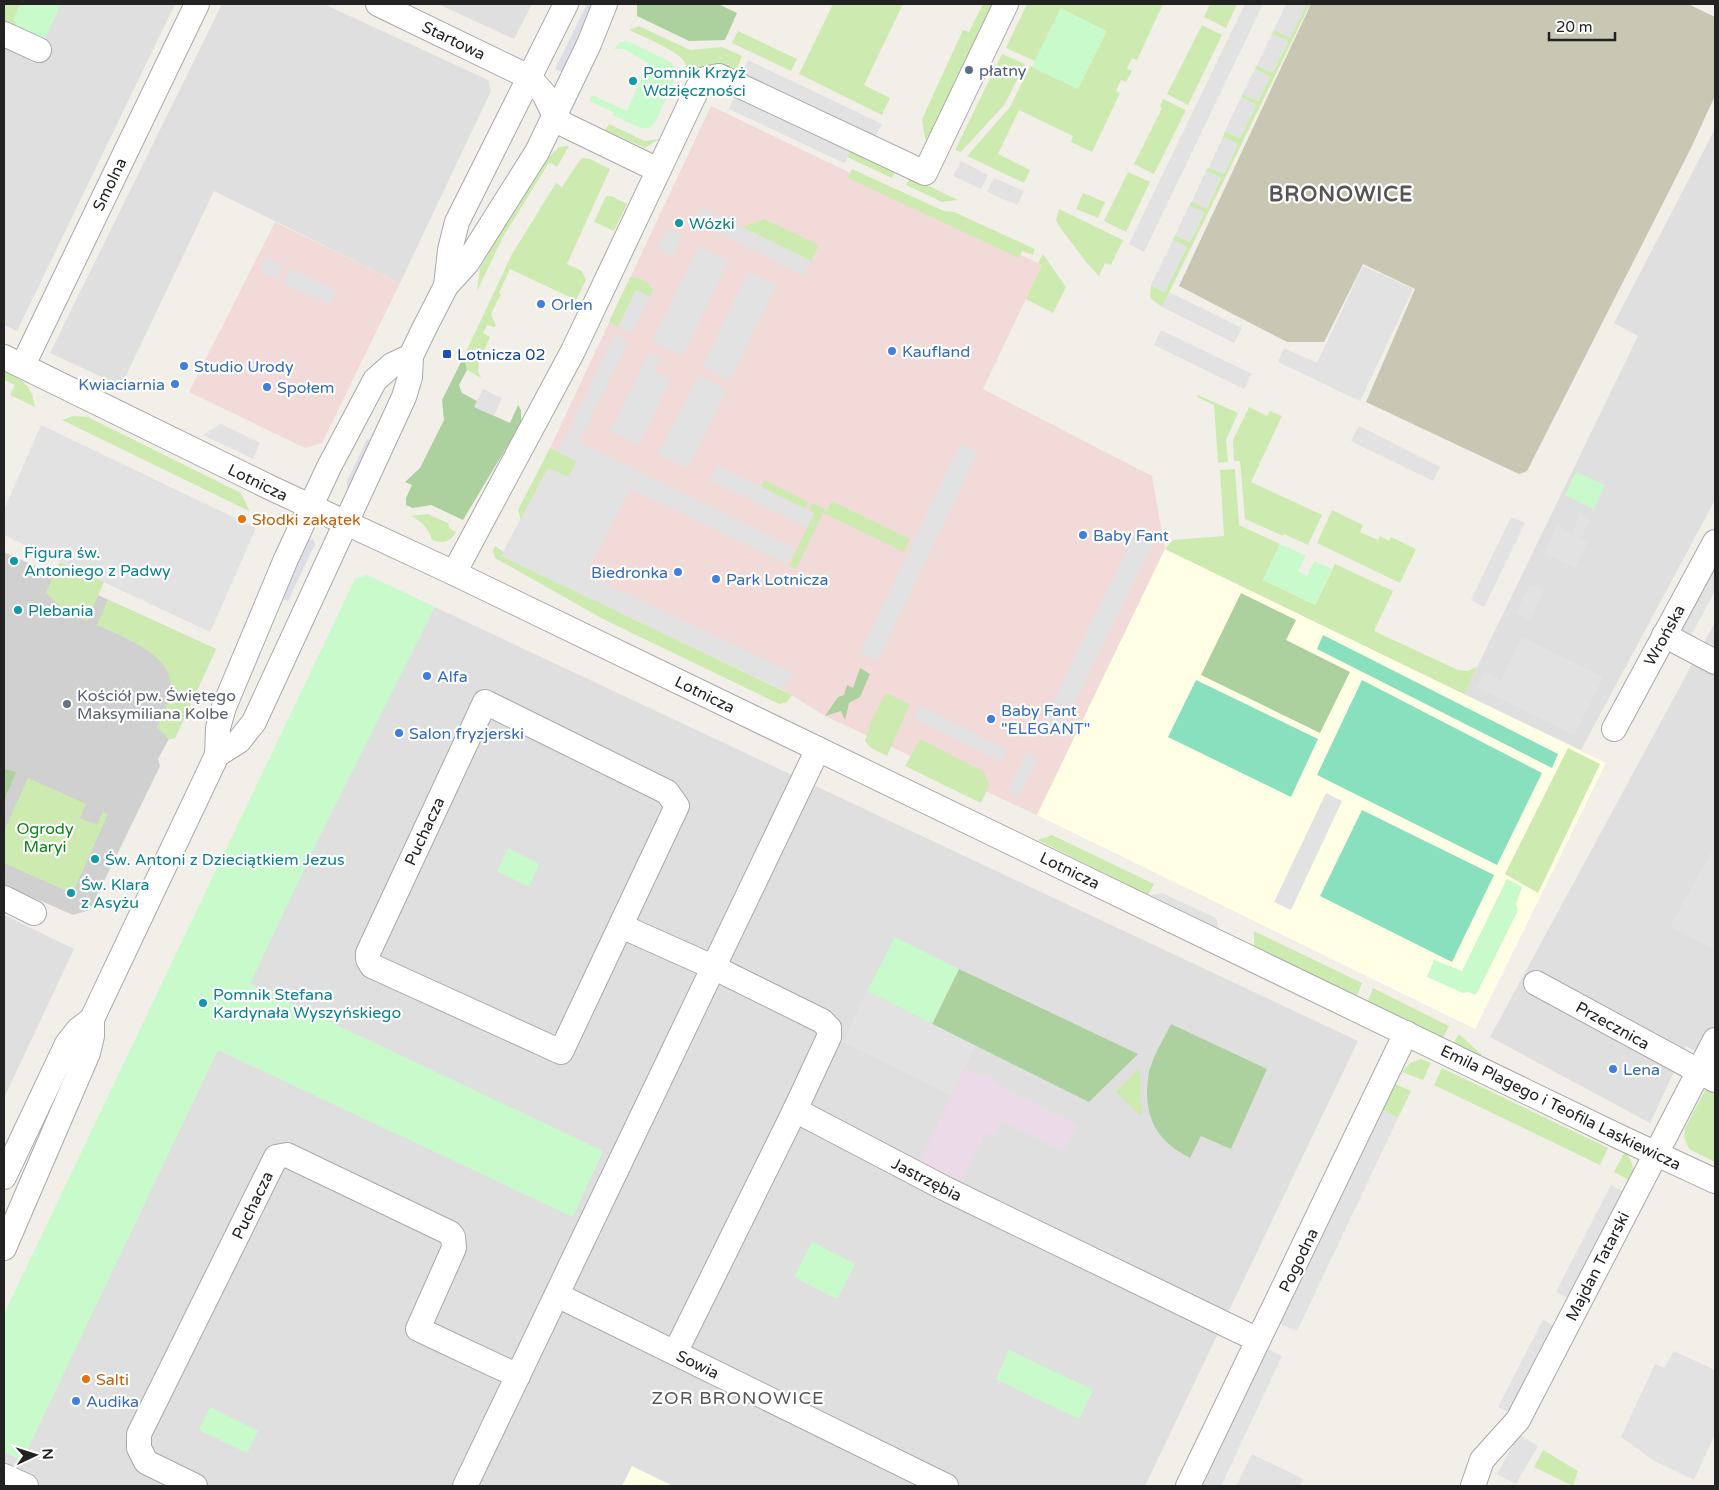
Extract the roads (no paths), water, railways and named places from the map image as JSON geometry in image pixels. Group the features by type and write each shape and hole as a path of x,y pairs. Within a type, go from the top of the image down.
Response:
{"street":[{"name":"Smolna","path":"13,361 197,4"},
{"name":"Startowa","path":"378,4 530,77"},
{"path":"446,286 450,250 457,222 566,4"},
{"path":"217,755 239,740 254,722 404,397 410,376 411,356 446,286 467,263 528,167 555,116 589,44 605,4"},
{"path":"454,573 573,351 699,85 705,79 719,76 925,173 1006,4"},
{"path":"4,34 39,50"},
{"path":"530,77 544,94 555,116 563,124 658,170"},
{"path":"4,1248 88,1053 92,1036 92,1019 217,755 218,728 224,707 277,579 329,467 375,380 392,364 411,356"},
{"name":"Lotnicza","path":"13,361 311,507 454,573 1406,1033"},
{"name":"Wrońska","path":"1614,729 1715,542"},
{"path":"1664,635 1715,662"},
{"name":"Puchacza","path":"485,702 667,792 678,806 621,926 561,1052 372,966 368,959 368,953 485,702"},
{"path":"465,1486 715,968 818,749"},
{"path":"4,898 34,912"},
{"path":"621,926 715,968 822,1021 829,1028 828,1037 795,1110 677,1350"},
{"name":"Przecznica","path":"1536,983 1707,1076"},
{"path":"4,1177 67,1044 78,1030 92,1019"},
{"name":"Emila Plagego i Teofila Laskiewicza","path":"1406,1033 1715,1181"},
{"name":"Pogodna","path":"1188,1486 1406,1033"},
{"name":"Majdan Tatarski","path":"1473,1486 1482,1460 1518,1420 1655,1153 1707,1076 1715,1040"},
{"name":"Jastrzębia","path":"795,1110 944,1188 1258,1340"},
{"name":"Puchacza","path":"195,1486 146,1462 139,1448 139,1434 276,1157 280,1155 287,1155 450,1233 453,1237 454,1248 418,1329 518,1376"},
{"name":"Sowia","path":"557,1295 677,1350 946,1486"},
{"path":"4,1476 26,1486"}],"place":[{"name":"płatny","path":"969,70"},
{"name":"Pomnik Krzyż Wdzięczności","path":"633,81"},
{"name":"Wózki","path":"679,223"},
{"name":"Orlen","path":"541,304"},
{"name":"Kaufland","path":"892,351"},
{"name":"Lotnicza 02","path":"447,354"},
{"name":"Studio Urody","path":"184,366"},
{"name":"Kwiaciarnia","path":"175,384"},
{"name":"Społem","path":"267,387"},
{"name":"Słodki zakątek","path":"242,519"},
{"name":"Baby Fant","path":"1083,535"},
{"name":"Figura św. Antoniego z Padwy","path":"14,561"},
{"name":"Biedronka","path":"678,572"},
{"name":"Park Lotnicza","path":"716,579"},
{"name":"Plebania","path":"18,610"},
{"name":"Alfa","path":"427,676"},
{"name":"Kościół pw. Świętego Maksymiliana Kolbe","path":"67,704"},
{"name":"Baby Fant \"ELEGANT\"","path":"991,719"},
{"name":"Salon fryzjerski","path":"399,733"},
{"name":"Św. Antoni z Dzieciątkiem Jezus","path":"95,859"},
{"name":"Św. Klara z Asyżu","path":"71,893"},
{"name":"Pomnik Stefana Kardynała Wyszyńskiego","path":"203,1003"},
{"name":"Lena","path":"1613,1069"},
{"name":"Salti","path":"86,1379"},
{"name":"Audika","path":"76,1401"}],"district":[{"name":"BRONOWICE","path":"1341,194"},
{"name":"ZOR BRONOWICE","path":"738,1398"}],"park label":[{"name":"Ogrody Maryi","path":"45,837"}]}
